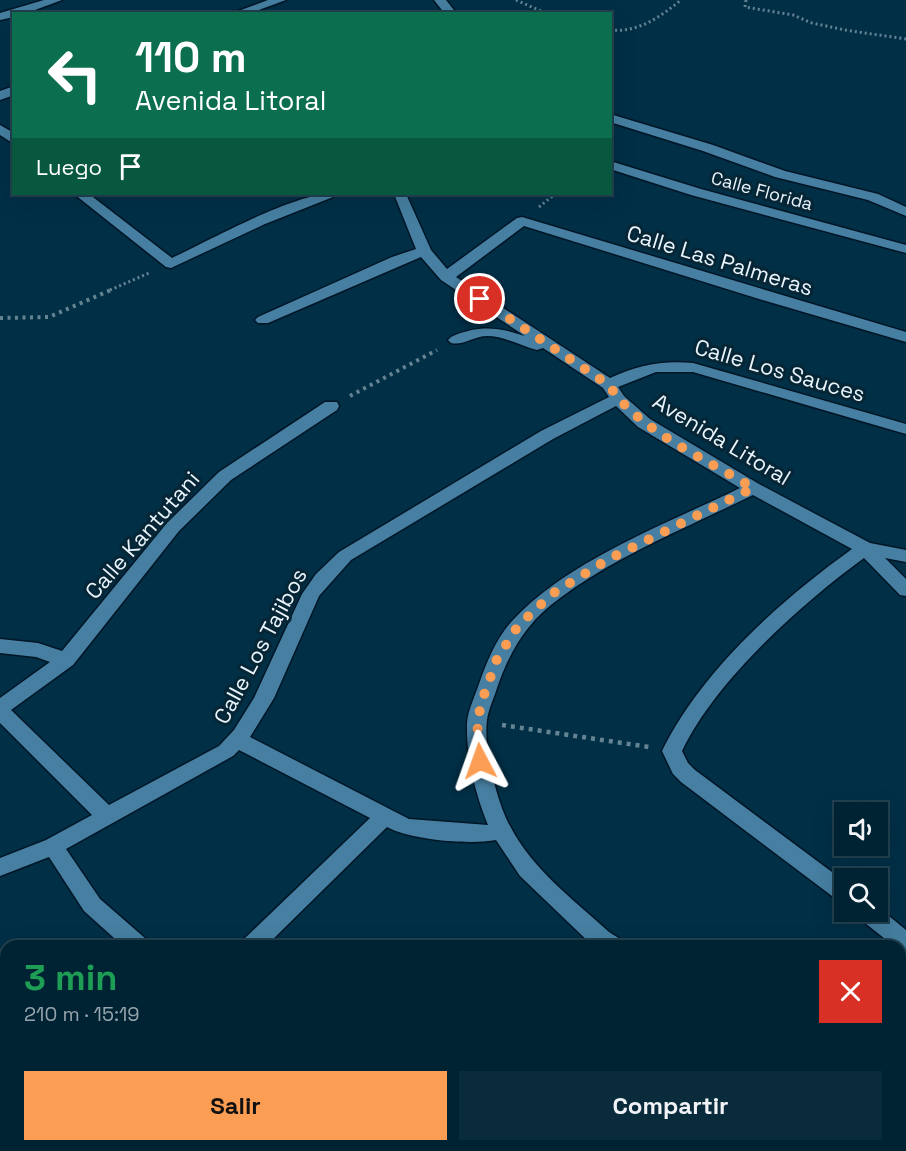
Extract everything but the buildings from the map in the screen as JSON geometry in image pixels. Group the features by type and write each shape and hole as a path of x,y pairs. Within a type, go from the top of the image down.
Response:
{"street":[{"path":"16,12 56,0"},
{"path":"440,0 450,12"},
{"path":"243,12 282,2"},
{"path":"612,119 708,148 780,174 873,197 906,212"},
{"path":"0,129 12,138"},
{"name":"Calle Florida","path":"612,166 696,192 906,249"},
{"path":"82,195 171,264 317,195"},
{"name":"Avenida Litoral","path":"400,195 424,252 446,277 548,344 613,392 644,423 753,488 865,548 906,590"},
{"name":"Calle Las Palmeras","path":"446,277 522,221 906,337"},
{"path":"263,320 397,260 424,252"},
{"path":"456,340 470,333 489,330 536,344 548,344"},
{"name":"Calle Los Sauces","path":"613,392 647,368 681,365 707,370 906,429"},
{"name":"Calle Los Tajibos","path":"0,867 53,846 226,751 247,730 312,594 329,571 345,556 547,435 613,392"},
{"name":"Calle Kantutani","path":"0,710 66,660 173,527 225,476 331,406"},
{"path":"605,940 528,870 501,831 489,802 482,771 477,721 497,659 518,626 552,594 609,559 753,488"},
{"path":"834,886 688,776 680,768 672,751 679,736 727,669 821,579 865,548 906,556"},
{"path":"0,646 38,650 66,660"},
{"path":"0,710 108,817"},
{"path":"238,740 406,827 482,834 501,831"},
{"path":"258,940 384,817"},
{"path":"53,846 92,905 131,940"},
{"path":"880,922 902,940"}],"path":[{"path":"516,0 543,12"},
{"path":"612,30 642,26 662,16 681,0"},
{"path":"746,0 745,8 778,12 845,30 906,39"},
{"path":"0,318 49,317 171,264"},
{"path":"331,406 456,340"},
{"path":"477,721 672,751"}],"route":[{"path":"480,299 609,385 618,399 644,423 753,488 609,559 552,594 518,626 497,659 484,695 477,721 480,761"}]}
